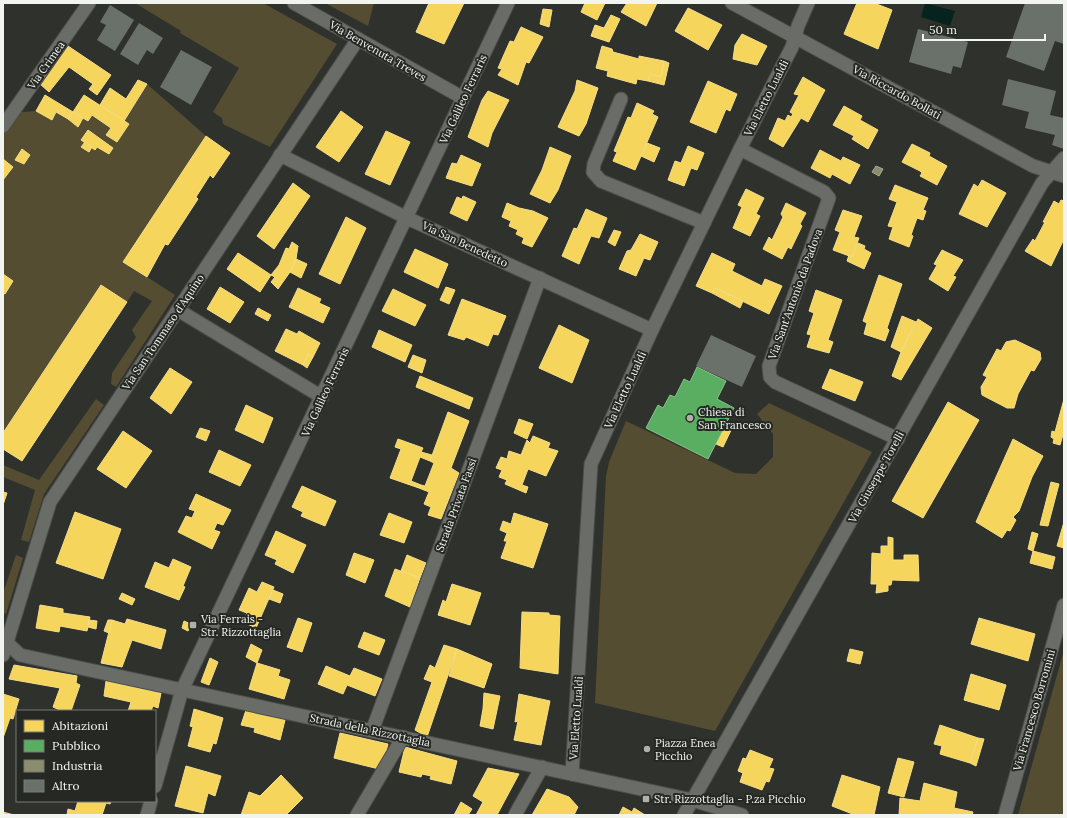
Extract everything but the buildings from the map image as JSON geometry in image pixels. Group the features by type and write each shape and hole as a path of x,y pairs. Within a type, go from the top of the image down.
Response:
{"street":[{"name":"Via Crimea","path":"3,126 89,3"},
{"name":"Via Benvenuta Treves","path":"294,3 462,98"},
{"name":"Via Galileo Ferraris","path":"156,782 182,690 508,3"},
{"name":"Via Riccardo Bollati","path":"732,3 796,36 1033,166 1059,174"},
{"name":"Via Eletto Lualdi","path":"572,774 591,464 652,330 792,47 808,3"},
{"name":"Via San Tommaso d'Aquino","path":"4,646 50,502 358,39"},
{"path":"621,99 594,164 593,172 601,181 704,223"},
{"name":"Via Sant'Antonio da Padova","path":"740,150 824,192 830,198 770,366 770,377 775,382 898,438"},
{"name":"Via San Benedetto","path":"280,155 407,218 652,330"},
{"name":"Via Giuseppe Torelli","path":"684,815 1042,183 1059,174 1064,158"},
{"name":"Strada Privata Fassi","path":"372,731 540,278"},
{"path":"178,310 322,397"},
{"name":"Via Francesco Borromini","path":"1005,815 1064,605"},
{"name":"Strada della Rizzottaglia","path":"4,646 20,655 692,800 742,815"},
{"path":"357,815 403,738"},
{"path":"515,815 542,767"},
{"path":"147,815 151,802"}],"shaded area":[{"path":"135,3 263,3 337,44 270,147 223,124 222,118 213,112 239,68 180,33 181,31"},
{"path":"325,3 374,3 368,26"},
{"path":"147,84 206,136 124,262 175,295 116,387 111,384 112,373 136,337 132,330 152,301 134,291 127,302 101,285 3,433 3,180 13,167 3,159 3,135 22,112 36,111 52,120 56,112 78,126 83,118 88,121 92,115 123,121"},
{"path":"96,399 104,405 44,494 29,542 21,540 35,490 3,477 3,465 39,480"},
{"path":"769,403 872,452 715,731 595,703 606,476 609,462 626,421 735,473 756,474 773,457 773,434 757,414"},
{"path":"16,555 23,558 6,614 3,613 3,593"},
{"path":"1064,650 1064,815 1018,815"}],"water":[{"path":"925,3 955,11 950,26 921,17"}],"place":[{"name":"Chiesa di San Francesco","path":"690,418"},
{"name":"Via Ferrais - Str. Rizzottaglia","path":"193,625"},
{"name":"Piazza Enea Picchio","path":"647,749"},
{"name":"Str. Rizzottaglia - P.za Picchio","path":"646,799"}]}
